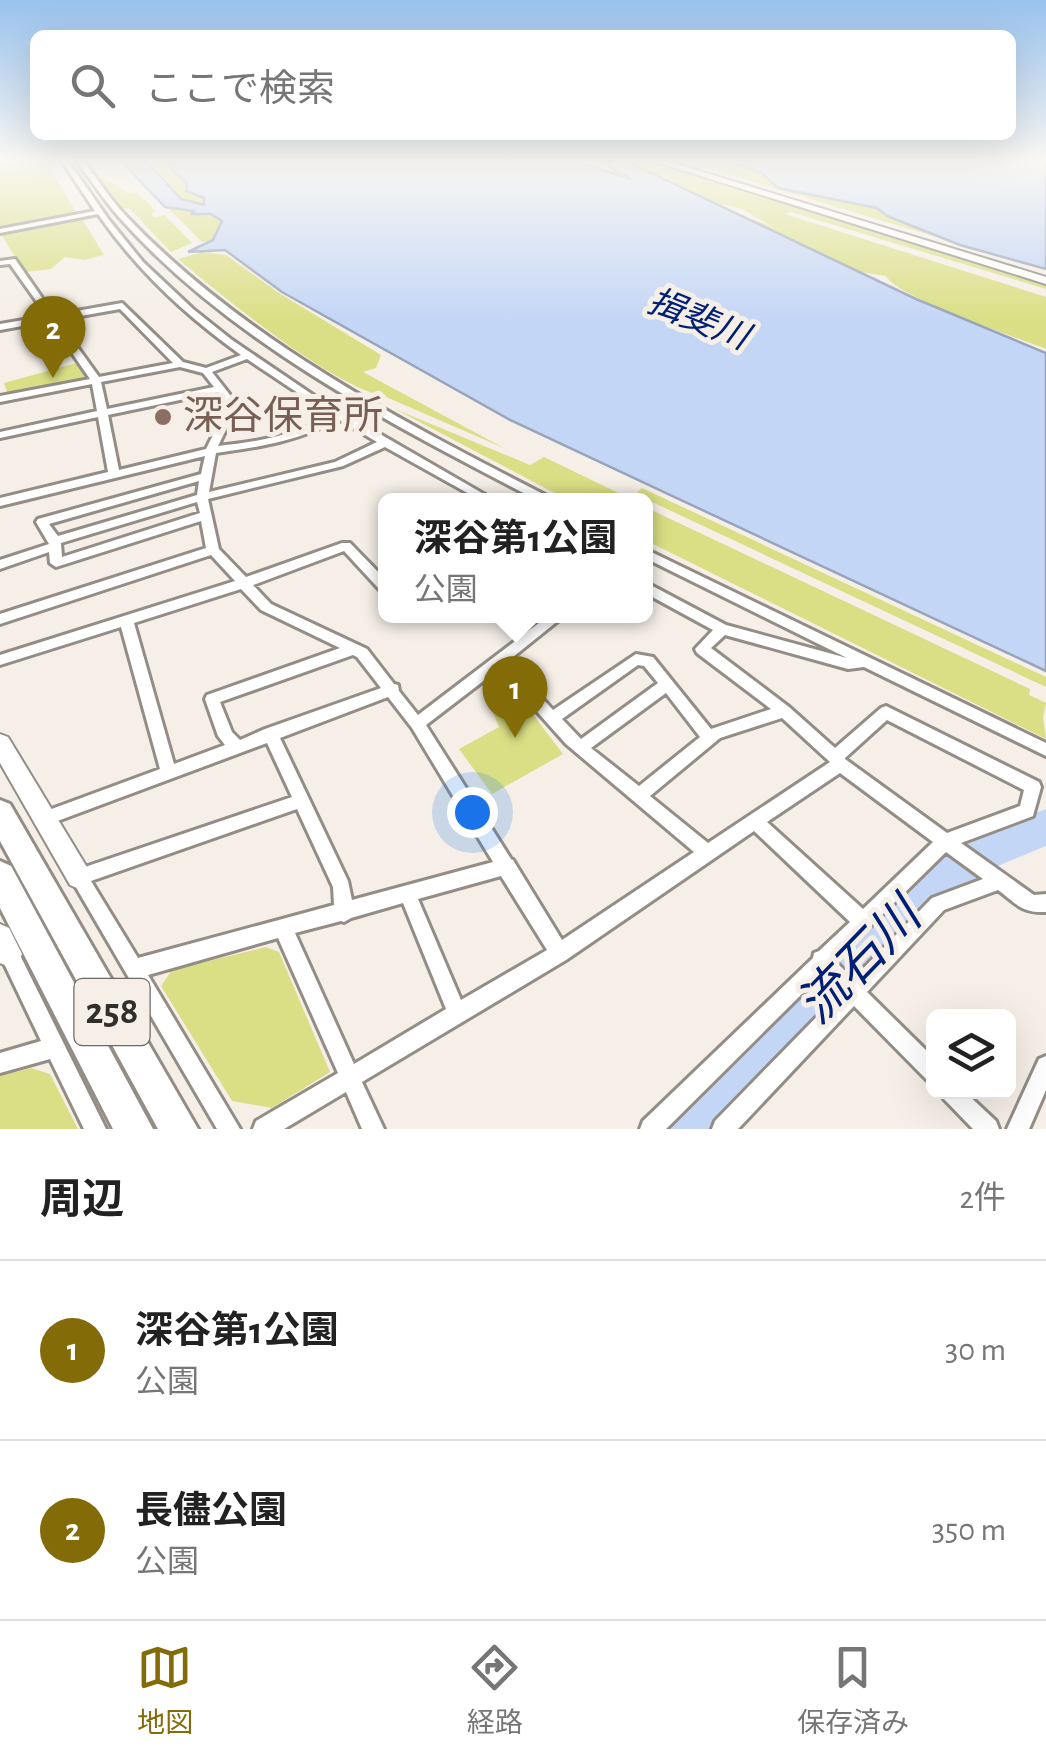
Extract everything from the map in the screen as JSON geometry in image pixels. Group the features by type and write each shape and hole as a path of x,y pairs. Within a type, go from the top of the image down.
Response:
{"highway":[{"name":"258","path":"0,813 19,924 178,1129"},
{"name":"258","path":"0,876 19,924 134,1129"}],"main road":[{"path":"825,214 1046,281"},
{"path":"0,743 79,878"}],"street":[{"path":"0,231 91,214"},
{"path":"101,214 166,290 250,355 338,414 476,493"},
{"path":"119,214 176,270 226,310 373,405 531,493"},
{"path":"0,263 12,261 18,275 96,380 114,474"},
{"path":"0,277 18,275"},
{"path":"0,327 122,306 180,364"},
{"path":"206,372 250,355"},
{"path":"1,395 180,364 206,372 233,405 211,450 202,496 213,550 266,607 362,653 417,724 559,953"},
{"path":"0,435 218,389"},
{"path":"0,502 211,450 310,432 338,414"},
{"path":"0,565 202,496 339,464 386,442"},
{"path":"204,516 56,564 56,544 42,522 206,476"},
{"path":"121,499 136,538"},
{"path":"0,660 241,584 346,546 378,580"},
{"path":"0,619 213,550"},
{"path":"653,557 1046,750"},
{"path":"653,591 722,629 848,664 863,662"},
{"path":"126,619 169,774"},
{"path":"417,724 548,623"},
{"path":"722,629 702,649 784,711 838,760 1041,908"},
{"path":"236,746 226,736 212,699 354,649"},
{"path":"552,718 636,660 648,660 710,739"},
{"path":"500,661 581,747 708,852"},
{"path":"581,747 667,684"},
{"path":"44,819 392,690"},
{"path":"638,796 710,739 784,711"},
{"path":"264,1129 559,953 838,760 886,712 1033,786 1027,811 948,843 861,920 826,964 650,1129"},
{"path":"270,733 342,887 344,913"},
{"path":"229,1129 79,878 303,800"},
{"path":"754,820 861,920"},
{"path":"134,968 507,866"},
{"path":"730,1126 851,988 938,904 1000,881"},
{"path":"408,895 457,1013"},
{"path":"19,924 55,1047 95,1129"},
{"path":"284,930 373,1129"},
{"path":"826,964 926,1065"},
{"path":"0,1062 55,1047"},
{"path":"1018,1129 1046,1066"},
{"path":"958,1099 988,1129"}],"green space":[{"path":"0,214 78,215 0,229"},
{"path":"134,214 165,215 192,243 171,252"},
{"path":"174,214 211,214 222,221 213,240 202,242"},
{"path":"739,214 773,227 750,214 786,214 1046,297 1046,349 912,295 886,276 855,271"},
{"path":"797,214 820,214 1046,283 1046,289"},
{"path":"860,214 884,214 951,241"},
{"path":"81,217 104,255 84,260 65,257 51,269 25,272 0,233"},
{"path":"202,252 226,255 279,293 381,355 376,368 363,372 504,448 363,389 308,358 178,259"},
{"path":"77,363 87,375 80,380 7,392 4,383"},
{"path":"395,409 530,465 544,457 619,493 555,493"},
{"path":"653,493 1046,677 1046,687 653,502"},
{"path":"653,511 1030,689 1029,695 1046,703 1046,739 653,544"},
{"path":"521,699 563,754 492,794 459,749 499,727 492,710"},
{"path":"266,947 279,952 330,1072 272,1108 232,1101 161,986 172,970"},
{"path":"31,1068 50,1074 78,1129 0,1129 0,1076"}],"water":[{"name":"揖斐川","path":"192,214 737,214 916,299 1046,353 1046,671 510,420 282,292 225,250 188,252 213,240 222,221 211,214"},
{"path":"884,214 1046,214 1046,269 960,245"}],"waterway":[{"name":"流石川","path":"694,1129 917,908 939,878 963,861 1046,827"}],"place":[{"name":"長儘公園","path":"53,378"},
{"name":"深谷保育所","path":"163,417"},
{"name":"深谷第1公園","path":"515,738"}]}
